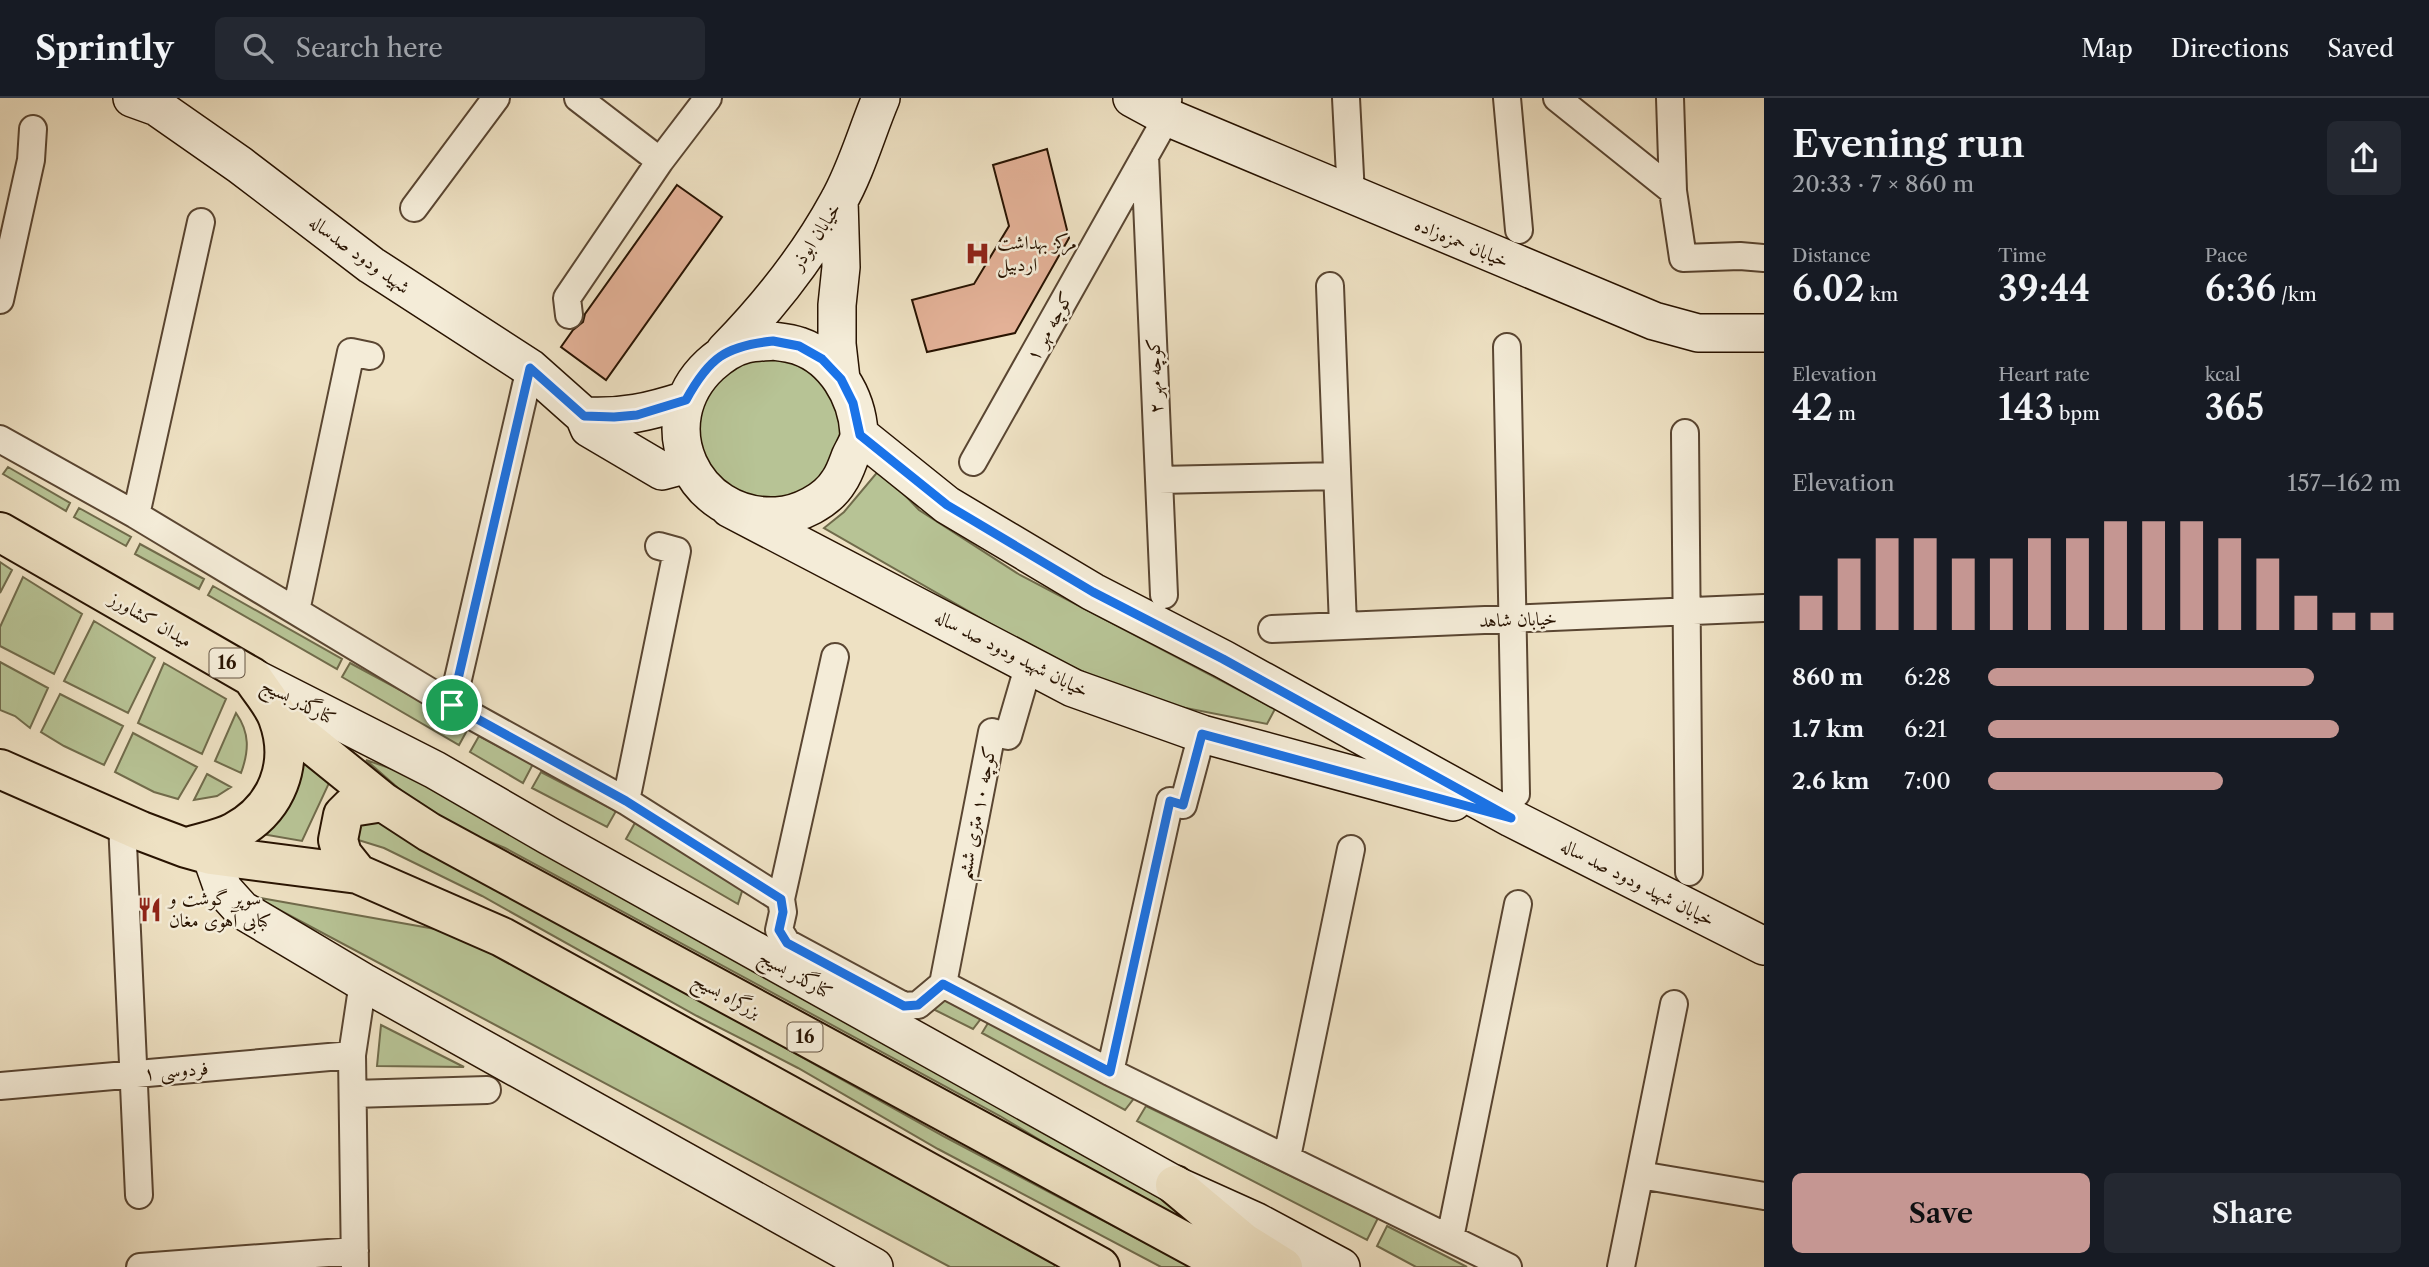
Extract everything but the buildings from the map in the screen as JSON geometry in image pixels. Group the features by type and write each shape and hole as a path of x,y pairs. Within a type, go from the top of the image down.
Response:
{"highway":[{"name":"میدان کشاورز","path":"0,532 252,677 278,717 285,753 279,789 263,811 234,832 199,851"},
{"name":"بزرگراه بسیج","path":"278,717 383,802 429,832 1231,1267"},
{"path":"0,769 39,788 199,851 358,874 502,937 1100,1267"},
{"path":"358,874 342,854 338,840 343,815 351,807 383,802"},
{"path":"1175,1185 1243,1242 1283,1267"}],"street":[{"name":"شهید ودود صدساله","path":"132,98 157,107 240,165 371,265 530,368 584,416 590,428 662,471 688,464"},
{"path":"414,208 496,98"},
{"path":"578,98 660,161"},
{"path":"569,316 567,298 660,161 708,98"},
{"name":"خیابان ابوذر","path":"720,356 762,313 813,243 839,200 881,98"},
{"name":"خیابان حمزه‌زاده","path":"1132,98 1168,108 1351,195 1654,321 1698,333 1764,333"},
{"path":"1346,98 1351,195"},
{"path":"1507,98 1519,230"},
{"path":"1557,98 1673,191"},
{"path":"1670,98 1673,191 1683,258 1764,258"},
{"name":"کوچه مهر ۱","path":"972,462 1145,156 1168,108"},
{"path":"0,300 31,160 33,129"},
{"name":"کوچه مهر ۲","path":"1145,156 1164,595"},
{"path":"839,200 841,267 837,344 841,379"},
{"path":"136,515 201,222"},
{"path":"1330,286 1343,626"},
{"path":"773,341 799,346 822,359 841,379 853,403 860,435 838,483 816,503 788,515 758,517 729,508 701,485 688,464 681,428 686,400 699,375 720,356 745,344 773,341"},
{"path":"1507,347 1514,619 1513,806"},
{"path":"296,611 351,352 370,356"},
{"path":"452,705 530,368"},
{"path":"584,416 637,415 686,400"},
{"path":"1685,433 1689,872"},
{"name":"خیابان شهید ودود صد ساله","path":"860,435 947,505 1093,592 1513,806 1764,946"},
{"path":"0,439 136,515 452,705 626,801 781,899"},
{"path":"1159,480 1338,476"},
{"name":"خیابان شهید ودود صد ساله","path":"729,508 1073,688 1202,734 1513,806"},
{"path":"626,801 677,551 659,546"},
{"name":"خیابان شاهد","path":"1272,629 1764,608"},
{"path":"835,657 781,899 783,912 779,930 787,943 904,1006 918,1005 943,984 1110,1072 1508,1267"},
{"name":"کوچه ۱۰ متری ششم","path":"943,984 992,732 1008,736 1029,664"},
{"name":"کنارگذر بسیج","path":"252,677 435,770 1175,1185 1255,1221 1342,1267"},
{"path":"1110,1072 1170,801 1183,805 1202,734"},
{"path":"0,792 39,788"},
{"path":"122,822 139,1195"},
{"path":"1287,1157 1351,849"},
{"path":"199,851 223,889 243,911 363,982 874,1267"},
{"path":"1450,1238 1518,904"},
{"path":"139,1267 355,1259 352,1055 363,982"},
{"path":"1622,1267 1674,1004"},
{"name":"فردوسی ۱","path":"0,1086 352,1055"},
{"path":"354,1094 487,1090"},
{"path":"1640,1175 1764,1196"}],"green space":[{"path":"769,358 796,363 819,379 835,402 840,429 835,456 819,479 796,495 769,500 742,495 719,479 703,456 698,429 703,402 719,379 742,363"},
{"path":"8,467 70,503 66,511 3,474"},
{"path":"880,469 919,510 1020,575 1275,709 1267,724 1145,700 1036,650 824,528 844,512"},
{"path":"79,508 131,537 126,546 74,517"},
{"path":"140,544 204,579 199,589 135,554"},
{"path":"0,562 12,570 0,593"},
{"path":"23,577 82,614 54,674 0,646 0,627"},
{"path":"213,586 342,659 337,669 208,595"},
{"path":"94,621 155,658 128,713 64,681"},
{"path":"0,662 48,688 30,728 15,716 0,710"},
{"path":"164,663 226,699 202,754 138,723"},
{"path":"350,663 469,727 459,745 342,677"},
{"path":"60,694 123,726 104,765 41,732"},
{"path":"236,713 241,720 247,742 241,773 215,761"},
{"path":"133,733 197,767 178,799 154,792 115,772"},
{"path":"479,736 533,764 523,783 470,752"},
{"path":"309,755 330,781 302,841 262,834"},
{"path":"366,760 407,774 439,789 1188,1214 1237,1248 1065,1155 1000,1116 505,848 446,824 413,801"},
{"path":"541,772 616,811 607,827 532,788"},
{"path":"207,774 231,787 217,796 194,800"},
{"path":"366,814 945,1137 1191,1267 1161,1267 938,1149 798,1068 697,1016 482,896 384,848 355,839 352,817"},
{"path":"636,821 744,885 738,904 626,839"},
{"path":"255,897 452,932 1058,1257 1054,1267 950,1267"},
{"path":"945,997 983,1016 973,1029 931,1008"},
{"path":"991,1018 1135,1097 1125,1110 982,1033"},
{"path":"381,1025 464,1067 377,1066"},
{"path":"1146,1106 1378,1218 1367,1240 1137,1121"},
{"path":"1387,1226 1467,1267 1416,1267 1377,1246"}],"place":[{"name":"مرکز بهداشت اردبیل","path":"977,253"},
{"name":"سوپر گوشت و کبابی آهوی مغان","path":"149,909"}],"route":[{"path":"773,341 799,346 822,359 841,379 853,403 860,435 947,505 1093,592 1223,659 1511,818 1202,734 1183,805 1170,801 1110,1072 943,984 918,1005 904,1006 787,943 779,930 783,912 781,899 626,801 452,705 530,368 584,416 637,415 686,400 699,375 720,356 745,344 773,341"}]}
